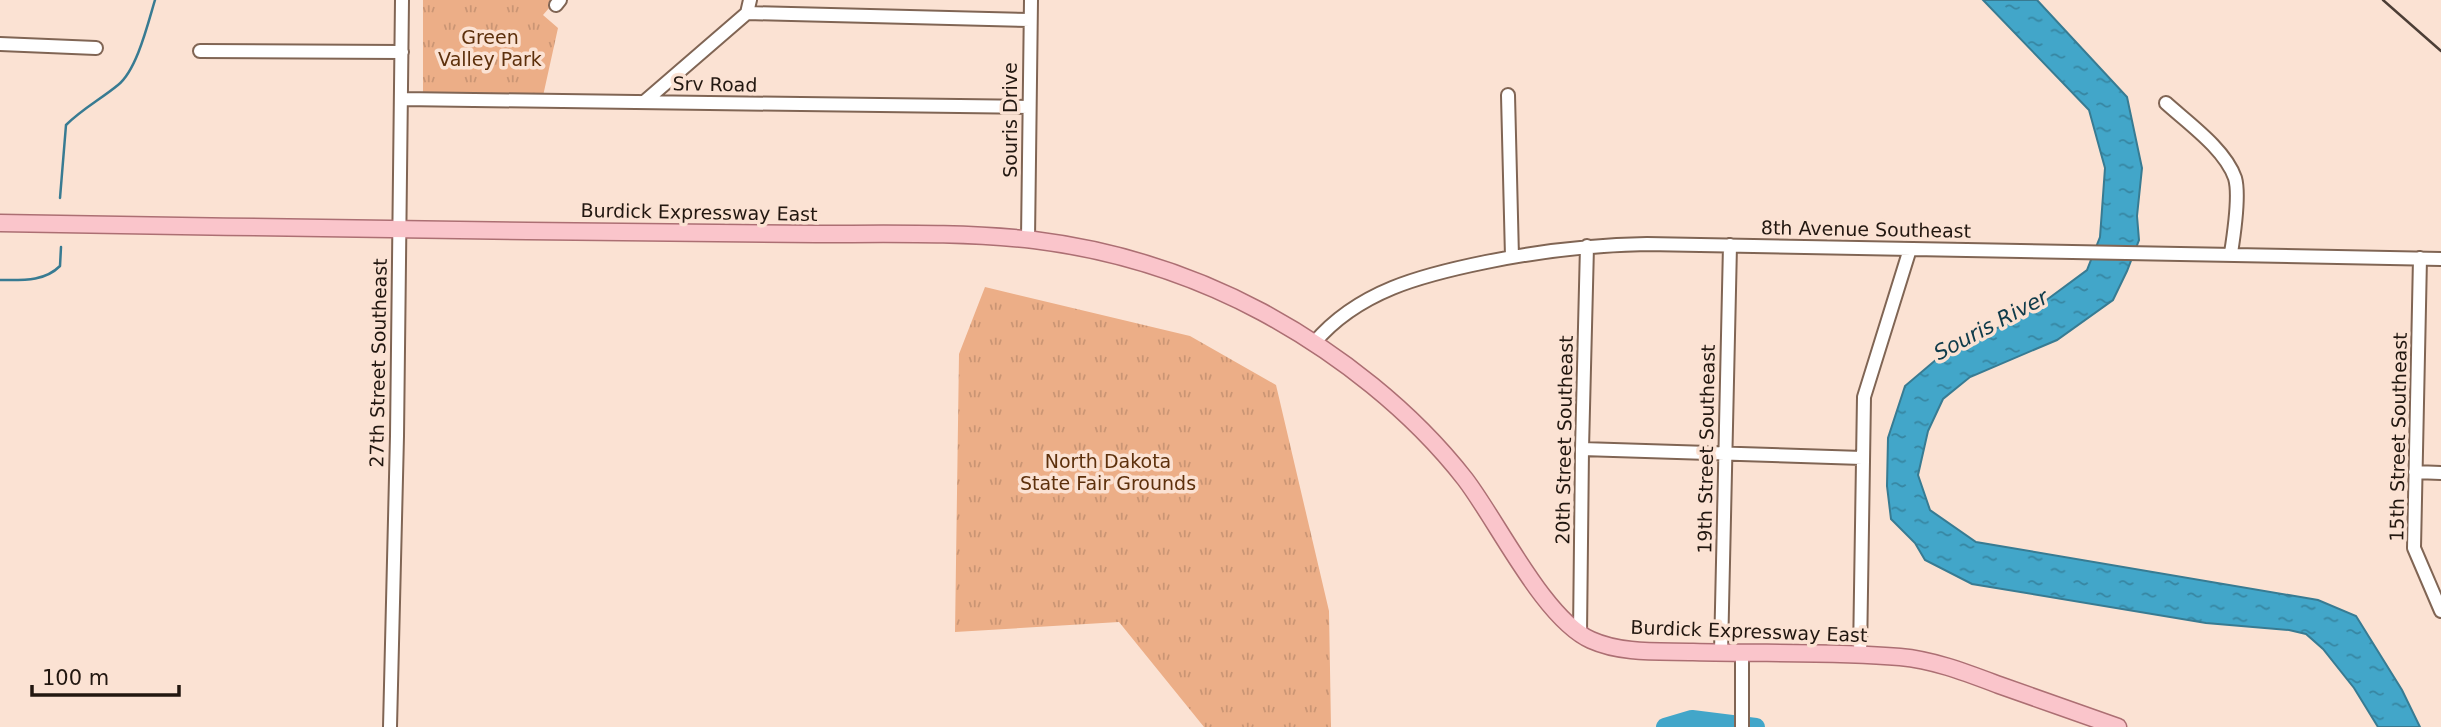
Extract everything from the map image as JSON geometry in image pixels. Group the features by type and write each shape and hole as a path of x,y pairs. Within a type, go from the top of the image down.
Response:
{"main road":[{"name":"Burdick Expressway East","path":"0,223 400,230 918,234 1028,239 1120,256 1174,272 1217,289 1314,342 1384,396"},
{"name":"Burdick Expressway East","path":"1364,380 1425,434 1463,476 1553,610 1580,635 1605,645 1636,650 1903,657 1936,663 2118,727"}],"street":[{"name":"27th Street Southeast","path":"390,727 402,0"},
{"name":"Souris Drive","path":"1028,239 1031,0"},
{"path":"644,102 748,6 1030,20"},
{"path":"0,44 96,48"},
{"path":"200,51 402,52"},
{"path":"1508,95 1512,257"},
{"name":"Srv Road","path":"402,99 1028,107"},
{"path":"2166,103 2222,156 2235,179 2236,219 2231,253"},
{"name":"8th Avenue Southeast","path":"1314,342 1327,327 1383,291 1409,280 1512,257 1587,246 1647,244 2148,251 2441,259"},
{"name":"19th Street Southeast","path":"1721,653 1730,245"},
{"name":"20th Street Southeast","path":"1580,635 1581,449 1587,246"},
{"path":"1860,655 1864,397 1910,249"},
{"name":"15th Street Southeast","path":"2420,258 2414,548 2441,611"},
{"path":"1581,449 1862,458"},
{"path":"2416,472 2441,473"},
{"path":"1741,727 1742,653"}],"green space":[{"name":"Green Valley Park","path":"423,0 556,0 543,15 558,28 543,96 423,96"},
{"name":"North Dakota State Fair Grounds","path":"985,287 1190,336 1276,385 1329,611 1331,727 1204,727 1119,622 955,632 959,354"}],"water":[{"path":"1983,0 2037,0 2127,97 2142,168 2137,216 2139,240 2113,300 2057,340 1970,377 1943,399 1928,431 1918,475 1930,510 1976,542 2318,600 2356,616 2402,690 2420,727 2378,727 2354,688 2323,649 2306,634 2289,630 2206,623 1972,584 1925,560 1915,543 1891,519 1887,486 1888,438 1905,386 1938,358 2033,310 2087,270 2100,237 2105,168 2089,110"}],"waterway":[{"path":"60,198 66,125 125,78 141,46 155,0"},
{"path":"0,280 32,279 47,275 60,266 61,247"},
{"path":"1665,727 1692,719 1756,727"}],"railway":[{"path":"2383,0 2441,51"}],"water label":[{"name":"Souris River","path":"1991,325"}]}
